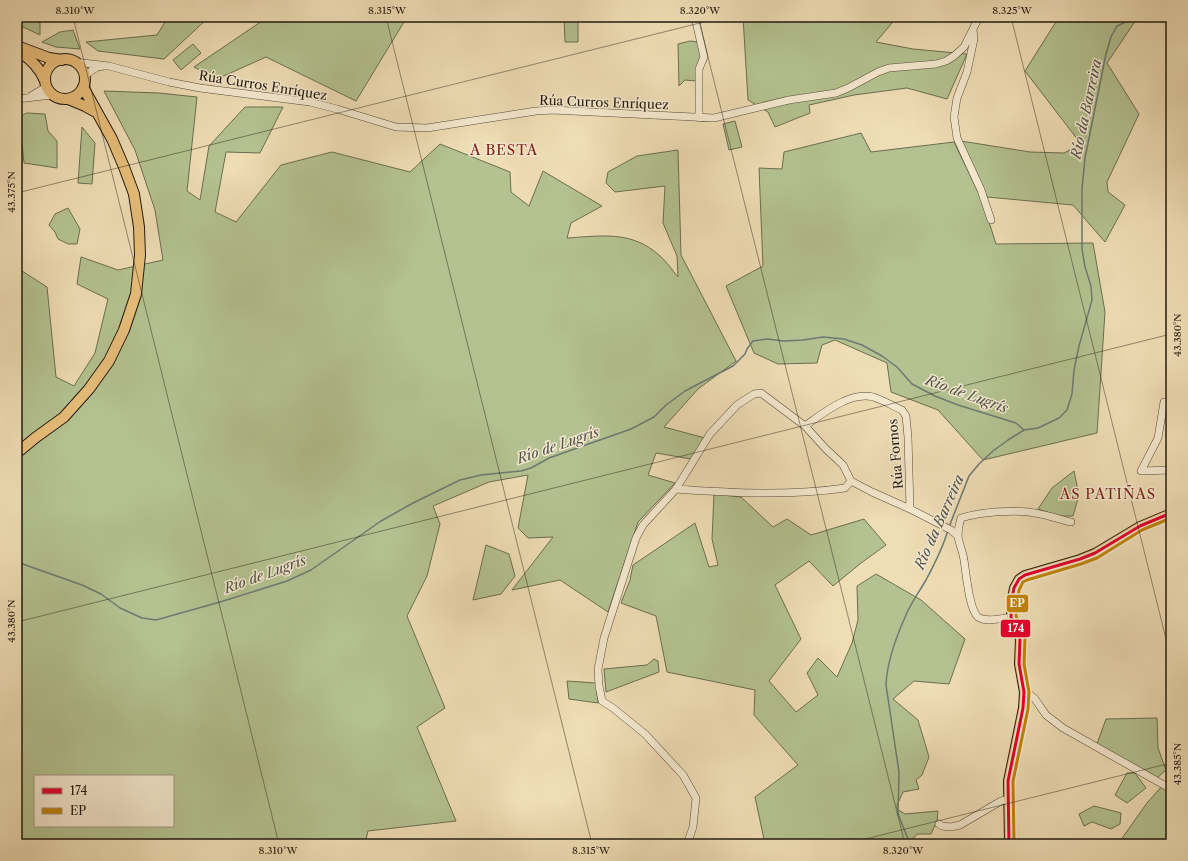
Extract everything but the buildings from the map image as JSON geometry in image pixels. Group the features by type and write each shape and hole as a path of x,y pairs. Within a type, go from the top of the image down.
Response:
{"highway":[{"path":"17,46 49,58 74,62 82,71 83,82 124,167 134,194 139,227 140,255 136,294 124,330 109,361 89,390 64,417 17,453"},
{"path":"17,49 41,72 48,87 57,97 68,99 86,106 97,113"},
{"path":"48,87 46,71 57,61 62,60"},
{"path":"68,99 77,94 83,82"}],"main road":[{"path":"1009,844 1008,781 1023,708 1024,692 1020,664 1020,639 1011,617 1014,588 1019,579 1025,575 1080,559 1095,553 1140,526 1171,512"}],"street":[{"path":"694,17 704,57 699,69 699,118"},
{"name":"Rúa Curros Enríquez","path":"74,62 109,66 169,82 200,88 310,102 337,108 396,127 427,128 536,111 552,110 714,118 729,116 789,100 836,92 848,88 878,72 889,68 936,64 946,61 964,47 979,17"},
{"path":"973,30 974,38 967,72 957,98 954,117 957,138 979,184 991,220"},
{"path":"83,82 89,72 97,67 109,66"},
{"path":"17,99 27,98 48,87"},
{"path":"676,489 742,493 806,491 845,488 851,481 843,465 805,426 761,393 754,394 737,405 710,434 676,489 643,525 636,538 604,638 598,669 599,686 602,701 645,734 683,775 696,798 693,827 687,844"},
{"name":"Rúa Fornos","path":"805,426 830,409 846,401 861,397 872,397 902,410 906,416 908,437 910,509"},
{"path":"1171,402 1164,402 1158,438 1141,471 1171,470"},
{"name":"Rúa Fornos","path":"851,481 952,530 958,536"},
{"path":"1011,617 988,620 979,618 974,613 958,536 958,525 961,518 971,515 1018,511 1034,512 1071,522"},
{"path":"1024,692 1035,699 1046,715 1062,728 1171,789"},
{"path":"939,824 946,827 960,826 1001,801 1008,800"}],"green space":[{"path":"17,17 40,17 40,35 17,24"},
{"path":"168,17 209,17 164,59 98,51 86,42 157,35"},
{"path":"268,17 407,17 356,101 266,57 217,79 194,67"},
{"path":"564,17 578,17 578,42 565,42"},
{"path":"743,17 897,17 876,42 913,49 967,54 947,99 907,88 854,95 809,105 810,113 775,127 768,112 748,100"},
{"path":"1059,17 1138,17 1107,63 1139,114 1107,182 1108,192 1125,205 1105,242 1073,205 987,197 961,141 1030,152 1064,153 1081,144 1025,71"},
{"path":"73,30 80,49 56,47 42,42 60,32"},
{"path":"690,41 698,42 701,56 696,81 685,80 679,86 678,44"},
{"path":"193,44 201,53 181,70 173,60"},
{"path":"104,91 159,93 197,97 187,191 200,200 209,146 245,107 283,107 260,153 226,152 215,212 236,222 281,165 332,152 410,172 440,144 510,172 511,192 529,206 543,171 602,206 571,223 567,238 616,236 627,238 649,248 660,256 678,277 677,256 663,223 665,186 615,192 606,183 608,172 637,156 678,150 681,255 736,361 698,389 664,427 705,438 691,459 656,453 648,475 675,483 638,522 608,612 560,580 512,590 553,537 528,538 518,528 528,475 489,482 433,506 440,524 427,576 407,616 445,708 417,727 456,821 368,831 365,844 17,844 17,270 22,271 47,287 56,377 74,386 95,353 108,299 77,284 81,257 118,270 163,260 155,210 135,150"},
{"path":"27,113 45,114 48,131 57,141 57,168 24,163 22,143 17,142 17,118"},
{"path":"735,121 742,147 729,150 723,124"},
{"path":"82,127 95,143 92,184 78,183"},
{"path":"861,133 871,152 954,142 982,200 996,244 1093,243 1105,312 1097,433 983,460 938,410 891,392 887,363 835,340 822,345 817,363 778,364 754,353 726,286 763,266 759,168 782,169 784,152"},
{"path":"68,208 80,229 77,244 68,244 58,239 55,232 49,225 55,214"},
{"path":"1074,471 1079,495 1073,516 1059,516 1038,509 1052,488"},
{"path":"714,494 741,497 773,527 787,519 811,535 864,519 886,545 833,586 809,561 775,585 801,639 769,681 796,712 818,695 807,673 818,658 837,677 852,643 858,620 857,586 876,574 921,600 965,639 949,684 914,681 893,699 918,720 929,757 922,775 916,780 919,789 903,792 897,805 897,809 905,814 938,811 937,821 931,834 918,834 913,838 914,844 765,844 755,797 798,765 754,715 755,690 667,672 656,616 621,603 630,580 633,565 695,523 709,567 718,565 712,539"},
{"path":"486,545 509,554 515,576 501,594 473,600"},
{"path":"654,659 658,661 659,672 606,692 604,669 647,665"},
{"path":"567,681 596,683 598,703 569,699"},
{"path":"1157,718 1158,748 1166,770 1157,778 1097,744 1106,719"},
{"path":"1127,773 1135,773 1146,788 1127,803 1115,795"},
{"path":"1171,776 1171,844 1118,844 1147,803"},
{"path":"1094,806 1121,813 1120,824 1111,829 1092,822 1084,826 1079,814"}],"waterway":[{"name":"Río da Barreira","path":"949,527 969,476 979,464 993,451 1024,430 1038,428 1059,418 1067,410 1072,394 1074,370 1079,346 1092,300 1091,286 1085,267 1082,249 1082,189 1085,158 1106,54 1111,37 1117,26 1128,21 1145,17"},
{"name":"Río de Lugrís","path":"17,562 82,585 101,594 120,608 142,618 156,620 220,602 287,581 311,570 381,521 413,503 460,480 481,475 521,471 531,468 549,458 631,429 654,417 666,405 685,391 733,366 745,354 753,341 767,339 784,341 823,337 844,339 862,345 882,356 897,367 912,384 935,396 958,405 1016,423 1024,430"},
{"name":"Río da Barreira","path":"910,844 898,814 899,772 886,685 888,667 902,623 935,562 948,530"}],"transit line":[{"name":"174","path":"1009,844 1008,781 1023,708 1024,692 1019,664 1020,639 1011,617 1014,588 1019,579 1025,575 1080,559 1095,553 1140,526 1171,513"},
{"name":"EP","path":"1014,844 1013,781 1028,709 1029,692 1024,664 1025,638 1016,616 1019,590 1023,582 1027,580 1097,558 1142,530 1171,518"}],"district":[{"name":"A BESTA","path":"504,150"},
{"name":"AS PATIÑAS","path":"1108,494"}]}
